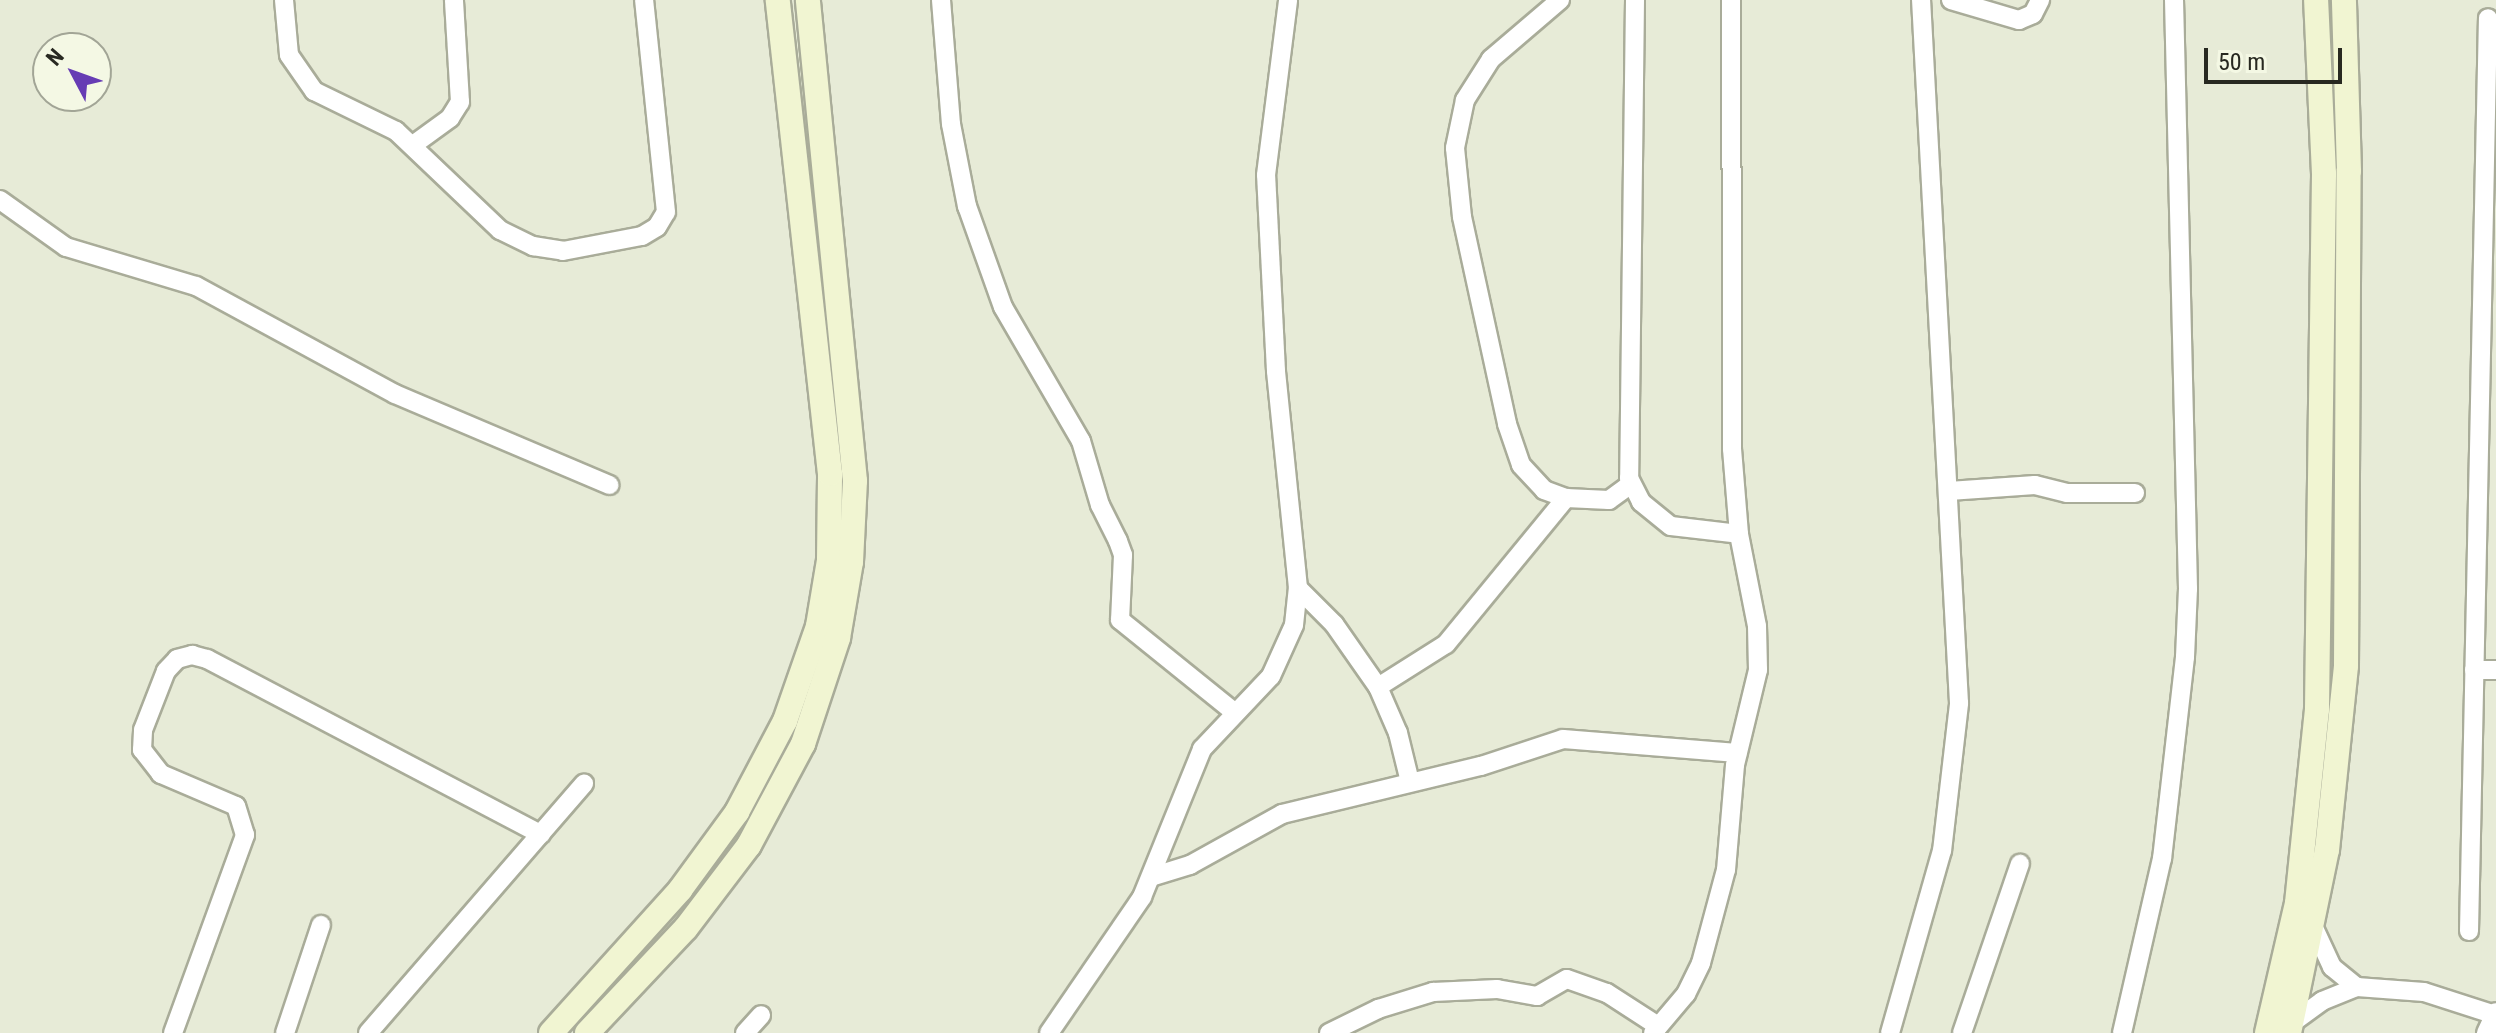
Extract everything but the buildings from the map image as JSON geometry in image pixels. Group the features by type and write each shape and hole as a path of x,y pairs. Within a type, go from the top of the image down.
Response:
{"street":[{"path":"284,0 289,55 305,84 413,145 483,218 533,246 588,250 650,232 662,220 667,199 644,0"},
{"path":"413,145 450,118 460,102 454,0"},
{"path":"551,1033 680,890 737,812 785,721 818,626 829,560 830,474 778,0"},
{"path":"587,1033 686,928 749,845 803,744 838,638 851,562 855,481 808,0"},
{"path":"941,0 951,124 967,206 1003,307 1081,441 1100,505 1118,541 1123,555 1120,620 1234,712"},
{"path":"1049,1033 1117,938 1151,877 1193,764 1280,660 1294,625 1298,588 1276,371 1266,175 1288,0"},
{"path":"1560,0 1481,72 1465,100 1455,148 1462,217 1510,439 1529,476 1544,490 1566,498 1609,500 1631,484"},
{"path":"1635,0 1627,459 1631,484 1650,513 1671,526 1739,534"},
{"path":"1329,1033 1378,1009 1433,992 1497,989 1537,996 1567,979 1607,993 1656,1030 1686,994 1701,963 1726,870 1737,753 1755,692 1758,648 1739,534 1732,449 1731,0"},
{"path":"1890,1033 1932,897 1952,789 1958,653 1921,0"},
{"path":"1951,0 2019,20 2033,14 2040,0"},
{"path":"2122,1033 2162,859 2185,657 2188,589 2174,0"},
{"path":"2267,1033 2297,903 2317,709 2324,174 2316,0"},
{"path":"2290,1028 2314,928 2336,789 2346,666 2349,171 2344,0"},
{"path":"2469,931 2492,92 2488,18"},
{"path":"0,200 66,247 196,286 395,394 609,485"},
{"path":"1949,491 2035,485 2067,493 2135,493"},
{"path":"1378,687 1430,657 1460,630 1566,498"},
{"path":"1298,588 1334,624 1378,687 1410,782"},
{"path":"173,1033 245,835 236,806 161,774 142,750 143,730 166,671 177,659 192,655 207,659 541,834"},
{"path":"2474,670 2496,670"},
{"path":"1151,877 1190,865 1282,814 1582,736 1737,753"},
{"path":"368,1033 584,784"},
{"path":"1962,1033 2020,864"},
{"path":"285,1033 321,925"},
{"path":"2314,928 2332,967 2357,987"},
{"path":"2290,1028 2322,1001 2357,987 2424,992 2495,1013 2486,1033"},
{"path":"745,1033 761,1015"}]}
